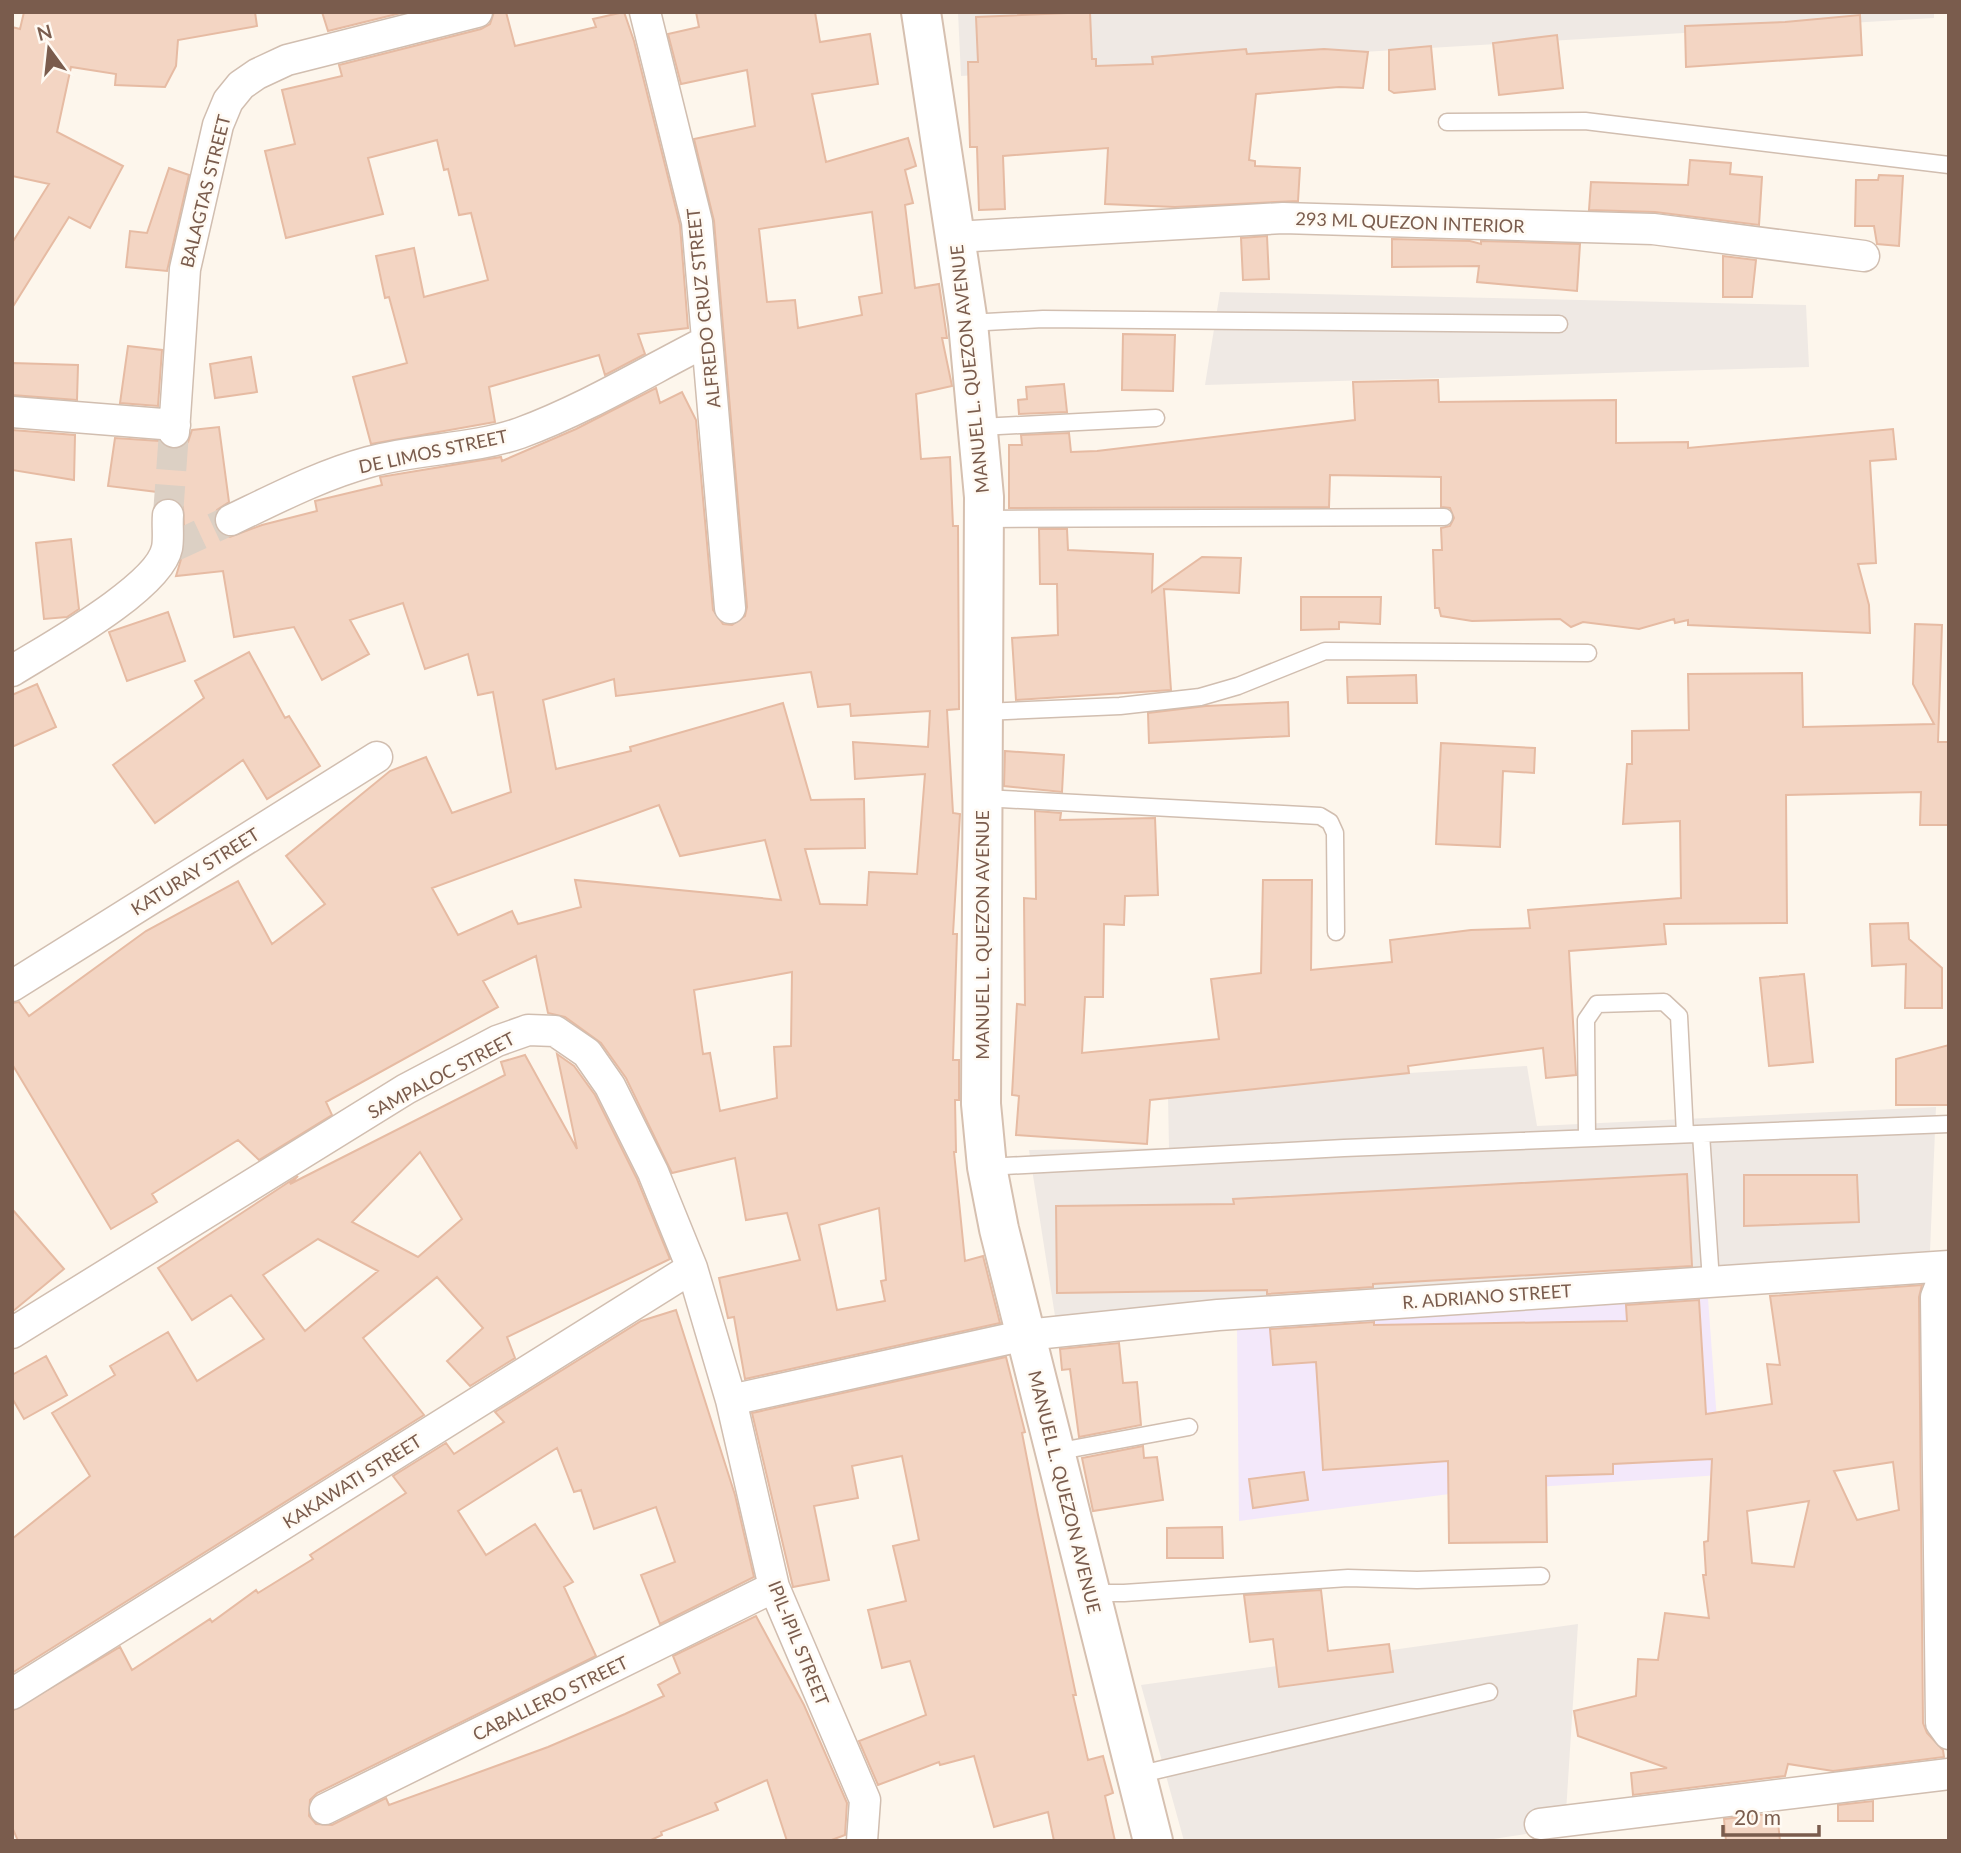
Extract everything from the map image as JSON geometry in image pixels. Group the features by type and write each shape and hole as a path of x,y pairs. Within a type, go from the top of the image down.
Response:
{"main road":[{"name":"MANUEL L. QUEZON AVENUE","path":"921,12 968,323 980,427 985,519 981,1104 987,1167 1026,1335 1153,1841"}],"street":[{"name":"ALFREDO CRUZ STREET","path":"645,12 698,222 730,608"},
{"name":"BALAGTAS STREET","path":"12,412 175,428 185,269 218,125 228,101 241,85 257,74 288,60 468,13"},
{"name":"293 ML QUEZON INTERIOR","path":"955,237 1283,218 1653,229 1864,256"},
{"name":"DE LIMOS STREET","path":"231,520 303,486 367,462 432,448 466,447 520,433 608,393 707,341"},
{"path":"12,671 121,603 170,549 168,515"},
{"name":"KATURAY STREET","path":"12,986 377,757"},
{"name":"SAMPALOC STREET","path":"12,1334 407,1089 497,1041 528,1030 555,1031 587,1053 610,1086 653,1172 692,1268 731,1401"},
{"name":"R. ADRIANO STREET","path":"731,1401 1026,1335 1218,1315 1949,1266"},
{"name":"KAKAWATI STREET","path":"12,1694 692,1268"},
{"path":"1949,1274 1936,1297 1941,1723 1949,1734"},
{"name":"IPIL-IPIL STREET","path":"731,1401 774,1587 865,1800 862,1841"},
{"name":"CABALLERO STREET","path":"325,1809 774,1587"},
{"path":"1540,1824 1949,1774"}],"lane":[{"path":"1447,122 1585,121 1949,165"},
{"path":"968,323 1043,319 1559,324"},
{"path":"980,427 1156,418"},
{"path":"985,519 1444,517"},
{"path":"984,712 1120,706 1200,696 1238,686 1325,651 1588,653"},
{"path":"983,798 1320,816 1330,822 1335,834 1336,932"},
{"path":"1587,1139 1586,1020 1597,1003 1664,1002 1679,1016 1711,1281"},
{"path":"987,1167 1949,1124"},
{"path":"1055,1452 1189,1427"},
{"path":"1090,1593 1361,1577 1417,1580 1541,1576"},
{"path":"1137,1775 1489,1692"}],"shaded area":[{"path":"958,12 1934,12 1934,18 961,76"},
{"path":"1220,292 1806,305 1809,367 1205,385"},
{"path":"1527,1066 1537,1126 1936,1107 1930,1251 1055,1316 1029,1150 1169,1148 1168,1096 1409,1073"},
{"path":"1707,1285 1721,1475 1473,1491 1239,1521 1237,1328"},
{"path":"1578,1624 1565,1828 1480,1841 1184,1841 1141,1685"}],"building":[{"path":"24,12 255,12 257,26 178,40 176,66 165,87 115,85 116,74 71,67 57,132 123,166 90,228 69,217 12,308 12,243 49,184 12,176 12,27 20,29"},
{"path":"322,12 405,12 328,31"},
{"path":"494,12 506,12 515,46 596,27 593,19 624,12 634,41 680,225 688,328 638,334 645,354 605,375 599,355 489,387 495,422 371,444 353,377 407,363 389,297 385,298 376,256 414,248 424,297 488,280 471,213 459,215 448,169 444,170 437,140 368,158 383,214 286,238 265,151 295,144 282,90 342,76 339,65 481,29 490,24"},
{"path":"696,12 815,12 820,42 870,34 878,84 812,94 826,162 908,138 916,166 905,170 913,203 905,205 915,288 939,284 947,338 942,338 952,386 916,394 921,459 950,457 953,526 958,526 959,709 947,710 953,813 960,814 953,934 957,934 953,1060 959,1060 959,1100 955,1100 954,1152 965,1261 983,1256 1000,1323 745,1379 734,1317 728,1318 719,1278 800,1260 787,1213 746,1220 735,1158 672,1173 626,1078 601,1043 565,1017 548,1013 536,956 483,981 498,1007 326,1102 332,1115 259,1160 238,1140 152,1194 157,1202 111,1229 12,1064 12,1003 19,1002 29,1016 146,931 238,881 272,944 325,904 286,856 390,771 426,757 452,813 511,792 493,692 478,695 468,654 425,669 403,603 350,620 369,654 322,680 294,627 234,637 223,571 176,576 185,546 183,507 177,500 166,498 165,493 108,486 115,438 160,441 174,449 188,442 192,430 219,427 229,502 217,510 214,519 221,534 230,537 262,525 317,511 315,501 382,485 380,477 501,457 502,461 576,429 656,388 660,403 682,392 696,420 713,610 723,624 732,625 745,616 747,607 714,221 694,139 755,126 747,70 681,84 668,34 699,27","holes":["872,212 882,293 859,297 862,315 798,328 795,300 767,302 759,229","811,672 818,707 850,704 851,716 930,711 928,747 853,742 855,779 925,774 917,874 869,872 867,905 820,904 805,849 865,848 864,799 811,800 783,703 630,747 631,751 556,769 543,700 614,679 616,696","659,805 680,856 765,840 781,900 575,880 581,907 518,924 512,911 458,935 432,888","792,972 791,1046 774,1047 777,1098 720,1111 710,1053 703,1054 694,990","879,1208 886,1280 881,1281 885,1301 837,1310 819,1225"]},
{"path":"1090,12 1092,59 1096,59 1096,66 1153,64 1152,57 1246,49 1247,54 1324,49 1368,52 1363,88 1339,87 1256,94 1249,160 1255,161 1255,166 1300,168 1298,201 1175,207 1105,204 1108,148 1003,156 1005,209 979,210 977,147 970,147 968,62 978,62 976,17"},
{"path":"1860,15 1862,55 1686,67 1685,26 1785,22"},
{"path":"1557,35 1563,88 1499,95 1493,43"},
{"path":"1431,46 1435,89 1394,93 1389,90 1389,50"},
{"path":"1690,160 1731,163 1730,174 1762,177 1759,225 1655,212 1589,210 1591,182 1688,185"},
{"path":"169,168 189,175 167,271 126,267 130,231 147,233"},
{"path":"1879,175 1903,176 1899,246 1877,244 1874,226 1855,226 1856,180 1878,180"},
{"path":"1267,236 1269,279 1243,280 1241,238"},
{"path":"1392,239 1470,241 1481,244 1481,241 1580,244 1577,291 1477,282 1479,266 1392,267"},
{"path":"1723,256 1756,260 1752,297 1723,297"},
{"path":"1123,334 1175,335 1173,391 1122,390"},
{"path":"128,346 162,350 158,406 120,403"},
{"path":"251,357 257,392 215,398 210,364"},
{"path":"12,363 78,365 77,400 12,395"},
{"path":"1438,380 1439,402 1616,400 1616,443 1688,442 1688,448 1893,429 1896,459 1870,461 1876,563 1858,564 1869,605 1870,633 1688,625 1688,620 1675,623 1674,619 1639,629 1583,622 1571,627 1560,619 1472,621 1441,616 1439,608 1435,608 1433,550 1442,550 1441,528 1450,526 1454,518 1450,508 1441,507 1441,477 1330,475 1329,507 1009,508 1009,445 1022,445 1021,435 1069,433 1071,452 1097,451 1355,420 1353,382"},
{"path":"1064,384 1067,412 1019,414 1018,400 1027,399 1026,387"},
{"path":"12,430 75,435 74,480 12,470"},
{"path":"1039,529 1067,529 1068,550 1153,554 1152,592 1202,557 1241,558 1239,593 1164,589 1171,690 1016,700 1012,638 1058,635 1057,584 1040,584"},
{"path":"71,539 79,609 67,617 44,619 36,543"},
{"path":"1301,597 1381,597 1380,624 1339,622 1339,629 1301,630"},
{"path":"168,612 185,661 127,681 109,632"},
{"path":"1915,624 1942,625 1938,742 1949,742 1949,825 1920,825 1921,792 1786,795 1787,923 1664,924 1666,944 1569,951 1576,1075 1546,1078 1543,1048 1408,1066 1409,1073 1150,1100 1147,1144 1016,1135 1019,1096 1012,1095 1017,1004 1025,1005 1024,898 1036,899 1035,811 1061,813 1060,820 1155,818 1158,895 1125,896 1124,925 1104,924 1103,997 1085,997 1082,1053 1219,1039 1211,979 1261,973 1263,880 1312,880 1311,970 1392,962 1390,940 1471,930 1530,928 1528,910 1681,898 1680,821 1623,824 1627,764 1632,764 1632,731 1689,730 1688,674 1802,673 1803,727 1934,724 1913,684"},
{"path":"249,652 285,718 289,716 320,766 267,799 243,760 155,823 113,765 204,698 195,681"},
{"path":"1416,675 1417,703 1348,703 1347,677"},
{"path":"37,684 56,727 12,747 12,695"},
{"path":"1288,702 1289,736 1149,743 1148,713 1206,706"},
{"path":"1441,743 1535,748 1534,773 1503,771 1500,847 1436,844"},
{"path":"1005,751 1064,755 1062,792 1004,786"},
{"path":"1908,923 1909,939 1942,968 1942,1008 1905,1008 1906,964 1872,966 1870,924"},
{"path":"1804,974 1813,1062 1769,1066 1760,978"},
{"path":"1949,1045 1949,1105 1896,1105 1896,1059"},
{"path":"557,1054 574,1066 595,1095 637,1179 670,1259 507,1337 515,1358 470,1386 447,1361 483,1328 437,1277 363,1338 424,1415 12,1673 12,1539 90,1476 52,1413 115,1375 110,1366 168,1332 197,1381 264,1339 231,1295 192,1320 158,1268 298,1176 290,1184 505,1075 501,1062 525,1055 577,1149","holes":["420,1152 462,1219 418,1257 352,1222","318,1239 378,1271 305,1331 263,1275"]},
{"path":"1687,1174 1692,1266 1373,1284 1373,1287 1267,1294 1267,1290 1057,1293 1056,1206 1234,1204 1233,1199"},
{"path":"1744,1175 1857,1175 1859,1222 1744,1226"},
{"path":"12,1209 64,1269 12,1312"},
{"path":"1922,1285 1919,1297 1923,1723 1927,1733 1943,1750 1944,1757 1833,1771 1788,1764 1785,1776 1633,1795 1631,1773 1667,1768 1578,1736 1574,1711 1636,1696 1638,1659 1658,1660 1665,1613 1709,1618 1703,1575 1706,1575 1704,1542 1708,1541 1712,1459 1613,1464 1613,1474 1546,1476 1547,1542 1449,1543 1448,1461 1323,1470 1316,1362 1273,1365 1270,1329 1374,1322 1374,1325 1627,1321 1626,1305 1699,1300 1706,1414 1772,1404 1767,1364 1780,1365 1770,1296","holes":["1893,1462 1899,1510 1857,1520 1834,1471","1809,1501 1794,1567 1752,1563 1747,1511"]},
{"path":"676,1310 735,1495 754,1577 660,1624 641,1575 675,1562 656,1507 594,1529 581,1490 574,1492 557,1448 458,1511 486,1555 535,1524 573,1582 564,1587 596,1656 317,1793 310,1800 309,1816 316,1824 332,1825 386,1798 389,1805 548,1747 625,1714 664,1696 658,1685 680,1673 673,1656 756,1616 804,1705 847,1803 845,1835 829,1841 787,1841 767,1780 715,1803 718,1810 661,1832 662,1835 649,1841 18,1841 12,1827 12,1711 120,1647 132,1670 210,1619 212,1622 256,1590 258,1593 313,1559 310,1555 406,1493 393,1476 446,1443 454,1454 504,1422 495,1412 641,1321"},
{"path":"1119,1343 1123,1383 1137,1382 1141,1425 1079,1437 1070,1369 1062,1370 1060,1349"},
{"path":"46,1356 67,1395 24,1419 12,1398 12,1375"},
{"path":"1006,1357 1025,1432 1022,1433 1076,1695 1073,1695 1088,1760 1103,1756 1113,1793 1105,1796 1115,1841 1054,1841 1048,1812 994,1827 974,1756 940,1765 939,1762 878,1785 859,1741 926,1715 910,1661 882,1668 868,1610 906,1601 893,1546 919,1540 902,1456 852,1466 858,1498 814,1506 829,1580 793,1587 752,1413"},
{"path":"1143,1446 1144,1458 1157,1457 1163,1500 1093,1511 1082,1458"},
{"path":"1304,1472 1308,1500 1253,1508 1249,1479"},
{"path":"1222,1527 1223,1558 1167,1558 1167,1528"},
{"path":"1321,1590 1328,1651 1389,1644 1393,1672 1279,1687 1273,1639 1250,1642 1244,1595"},
{"path":"1873,1801 1873,1821 1838,1821 1838,1805"},
{"path":"1777,1813 1780,1841 1726,1841 1724,1819"}],"tunnel":[{"path":"168,515 174,432"},
{"path":"173,547 231,520"}]}
